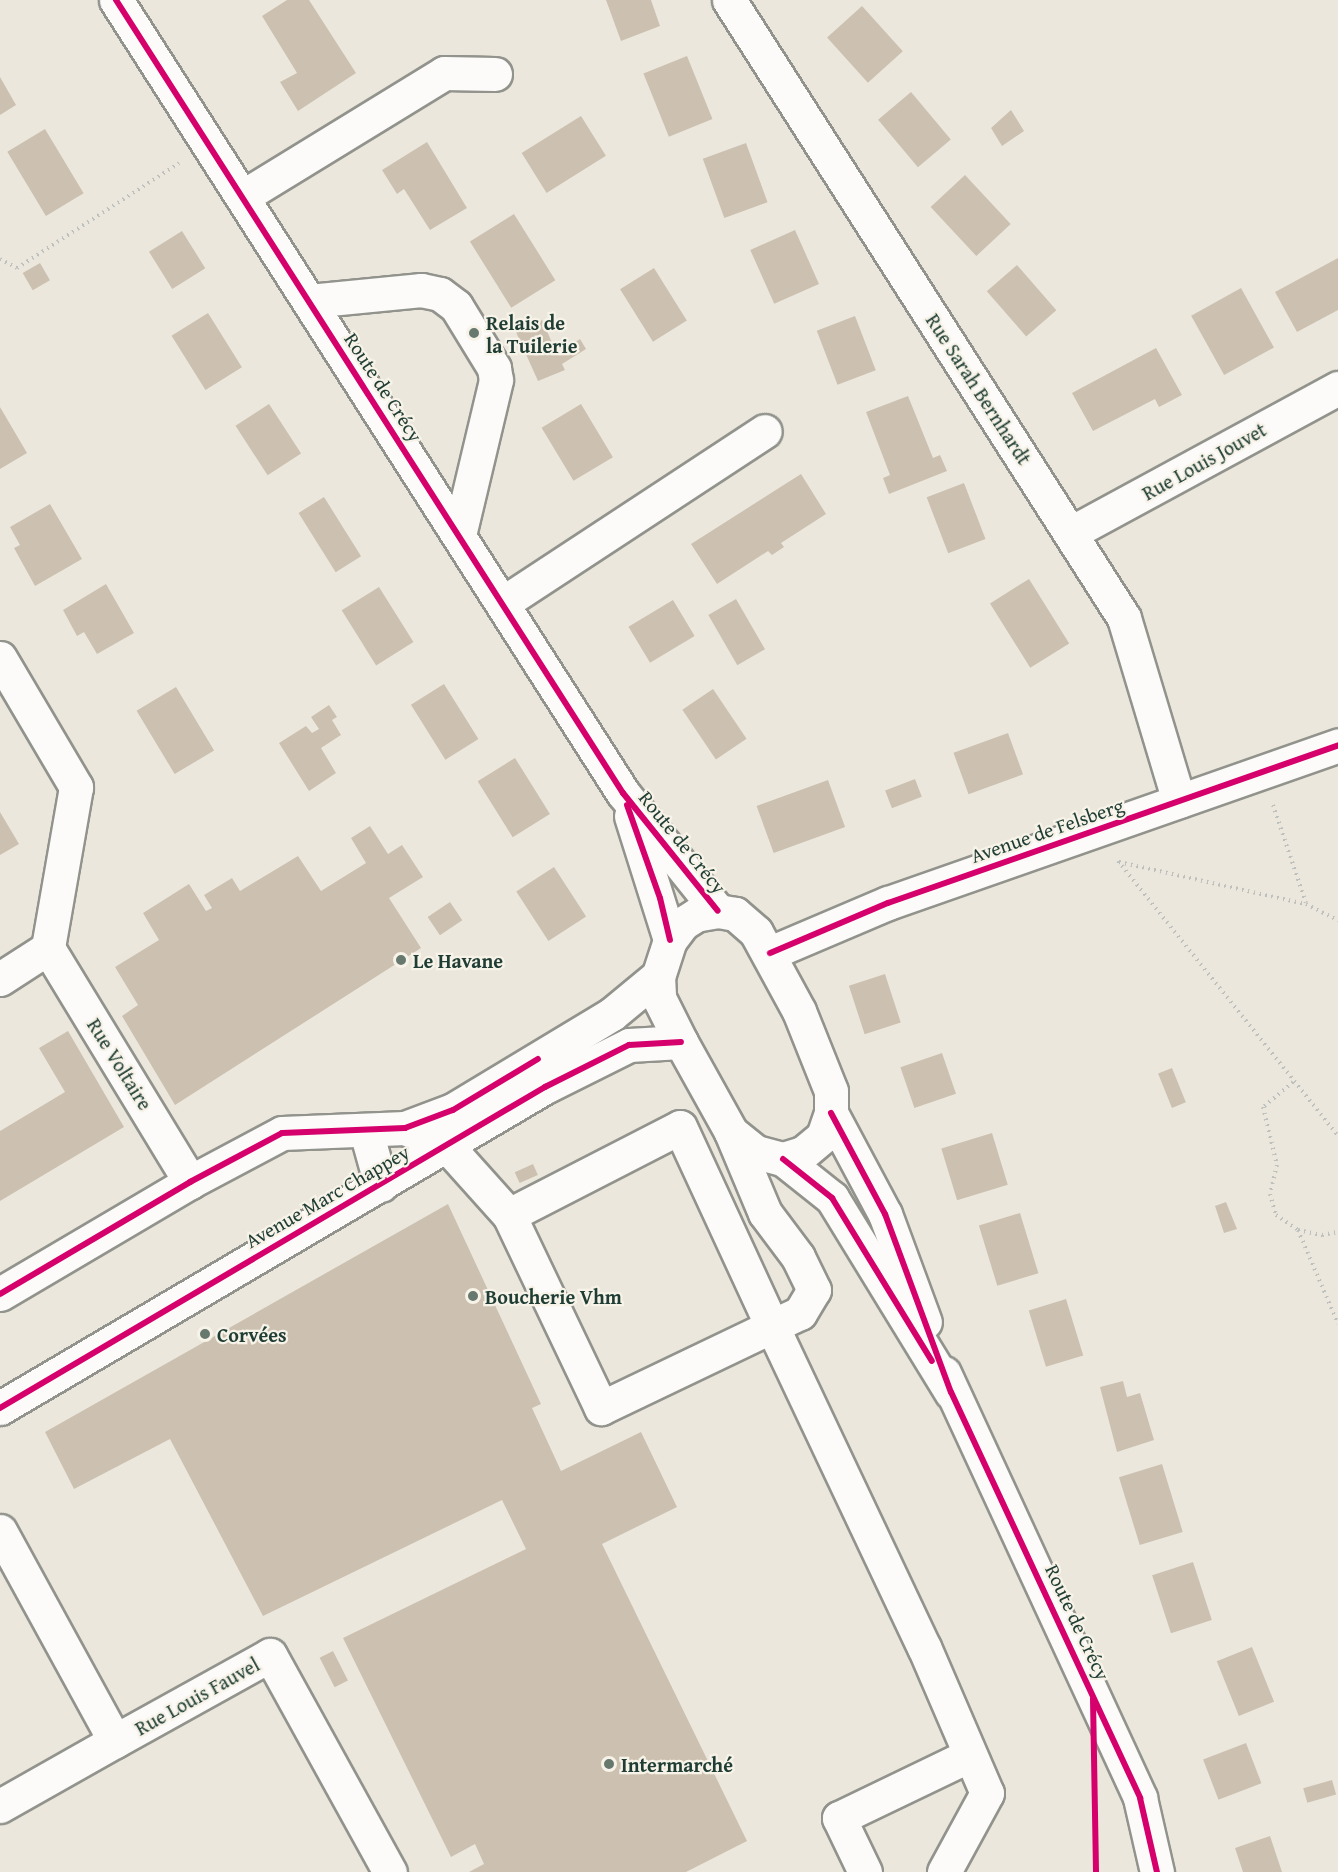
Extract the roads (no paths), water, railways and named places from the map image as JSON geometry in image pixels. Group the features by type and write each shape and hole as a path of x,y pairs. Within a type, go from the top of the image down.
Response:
{"street":[{"name":"Route de Crécy","path":"116,0 623,793 718,911"},
{"name":"Rue Sarah Bernhardt","path":"729,0 1124,618 1179,801"},
{"path":"242,197 444,73 495,74"},
{"path":"309,301 421,290 440,294 456,306 494,368 496,380 459,535"},
{"name":"Rue Louis Jouvet","path":"1071,533 1338,388"},
{"path":"502,603 765,431"},
{"path":"0,658 76,787 48,948 0,979"},
{"name":"Avenue de Felsberg","path":"770,953 888,903 1338,745"},
{"name":"Route de Crécy","path":"623,793 660,898 670,940"},
{"name":"Route de Crécy","path":"951,1392 832,1198 783,1159 756,1152 731,1132 681,1042 659,998 658,976 670,940 683,923 696,915 718,911 735,914 756,932 770,953 831,1091 831,1113 885,1214 951,1392 1140,1798 1157,1872"},
{"name":"Rue Voltaire","path":"48,948 190,1182"},
{"name":"Avenue Marc Chappey","path":"0,1294 190,1182 282,1134 405,1128 453,1110 612,1014 658,976"},
{"name":"Avenue Marc Chappey","path":"0,1408 545,1087 629,1045 681,1042"},
{"path":"783,1159 803,1153 823,1136 831,1113"},
{"path":"509,1215 680,1127 924,1647 987,1793 944,1872"},
{"path":"405,1128 447,1146 509,1215 601,1408 800,1313 814,1290 798,1257 765,1214 731,1132"},
{"name":"Avenue Marc Chappey","path":"366,1131 381,1185"},
{"name":"Rue Louis Fauvel","path":"0,1531 115,1741 270,1655 390,1872"},
{"path":"0,1806 115,1741"},
{"path":"865,1872 839,1818 970,1755"}],"place":[{"name":"Relais de la Tuilerie","path":"474,333"},
{"name":"Le Havane","path":"401,960"},
{"name":"Boucherie Vhm","path":"473,1296"},
{"name":"Corvées","path":"205,1334"},
{"name":"Intermarché","path":"609,1764"}]}
